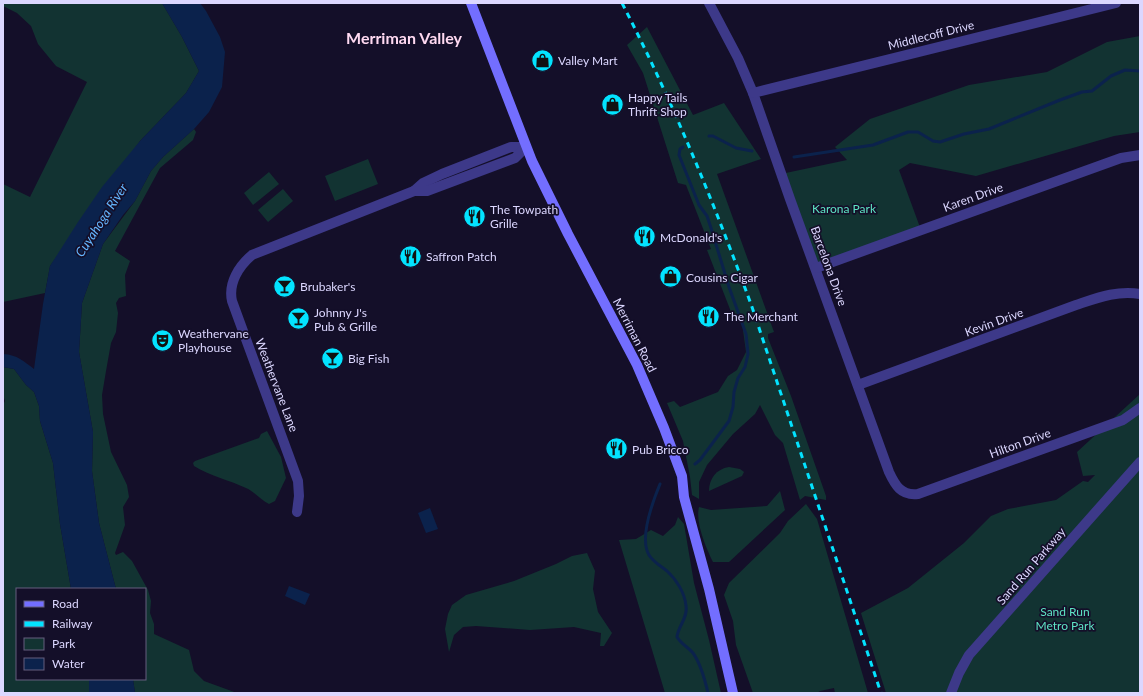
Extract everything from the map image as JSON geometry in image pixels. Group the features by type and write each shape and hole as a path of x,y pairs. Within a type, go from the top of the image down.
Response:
{"main road":[{"name":"Merriman Road","path":"471,3 526,147 544,188 637,365 664,428 682,476 684,497 709,589 733,693"}],"street":[{"name":"Barcelona Drive","path":"709,3 738,58 753,93 889,472 894,484 906,493"},
{"name":"Middlecoff Drive","path":"753,93 1116,3"},
{"name":"Weathervane Lane","path":"297,512 299,496 298,481 232,301 233,280 238,270 252,255 414,191 427,191 438,181 470,163 511,147 526,147"},
{"name":"Weathervane Lane","path":"438,181 474,173 515,158 526,147"},
{"name":"Karen Drive","path":"816,268 1121,158 1140,155"},
{"path":"470,163 474,173"},
{"name":"Kevin Drive","path":"858,385 1076,305 1107,295 1126,292 1140,294"},
{"name":"Hilton Drive","path":"906,493 910,495 918,494 1122,420 1140,408"},
{"name":"Sand Run Parkway","path":"951,693 958,672 969,655 1140,462"}],"green space":[{"path":"3,3 162,3 182,37 199,71 186,93 140,141 50,266 45,293 3,302 3,184 30,197 87,82 56,66 38,44 31,26 17,13 3,6"},
{"path":"647,27 693,115 724,103 761,159 717,174 774,332 768,334 768,338 791,396 826,496 826,500 805,496 800,500 783,443 775,435 760,405 755,414 733,434 707,465 699,482 699,499 692,495 683,441 667,403 674,401 680,407 718,392 728,376 737,370 746,352 743,330 744,324 733,317 707,250 711,249 686,185 678,183 643,73 627,45"},
{"name":"Karona Park","path":"1140,36 1140,132 1114,136 976,176 910,163 899,170 921,230 816,268 781,174 847,160 835,147 870,119 969,85 1047,72 1107,42"},
{"path":"194,129 196,132 193,140 160,168 115,251 130,261 125,275 126,296 119,298 116,303 118,313 116,332 111,343 102,395 103,414 111,452 127,485 129,497 123,507 125,525 115,553 116,555 123,552 132,561 148,590 151,601 150,613 154,624 154,634 189,650 194,671 204,681 237,693 135,693 133,680 146,680 146,588 116,588 99,523 92,471 93,432 79,352 82,303 103,244 135,201 151,171 163,157"},
{"path":"368,159 378,184 335,201 325,176"},
{"path":"269,172 279,184 253,205 244,193"},
{"path":"283,189 293,201 268,222 258,210"},
{"path":"3,367 14,369 26,385 34,392 39,406 40,421 53,463 60,524 71,588 16,588 16,680 89,680 89,693 3,693 3,405 5,401 3,395"},
{"name":"Sand Run Metro Park","path":"1140,394 1140,693 886,693 861,613 908,588 964,543 991,516 1008,509 1056,500 1083,481 1088,482 1095,475 1083,476 1077,452"},
{"path":"267,431 281,457 286,478 275,501 269,504 246,488 206,473 194,466 193,463 195,461 259,438 261,434"},
{"path":"729,467 740,469 744,472 742,476 709,491 710,482 714,475 720,470"},
{"path":"780,491 785,510 729,562 713,562 704,542 700,527 698,513 699,507 711,510 767,506"},
{"path":"806,504 817,519 868,693 835,693 834,688 817,693 753,693 736,645 733,621 724,595 729,583 780,533 788,521"},
{"path":"678,517 684,524 694,583 721,693 665,693 619,540 636,539 651,530 663,536 675,525"},
{"path":"587,553 595,571 593,589 598,612 612,633 604,646 600,646 601,633 574,627 530,630 476,626 463,627 454,635 449,652 445,629 448,614 452,605 466,595 514,581 572,556"}],"water":[{"name":"Cuyahoga River","path":"162,3 200,3 206,11 220,37 225,52 222,87 209,112 194,129 163,157 151,171 135,201 123,215 103,244 82,303 79,352 93,432 92,471 99,523 116,588 71,588 60,524 53,463 40,421 39,406 34,392 26,385 14,369 3,367 3,354 16,357 34,369 50,266 102,187 140,141 186,93 199,71 182,37"},
{"path":"430,508 438,529 426,533 418,513"},
{"path":"289,586 310,594 305,605 285,596"},
{"path":"89,680 133,680 135,693 89,693"}],"waterway":[{"path":"794,157 873,145 908,132 918,132 933,141 940,142 964,134 989,129 1060,100 1082,92 1092,91 1111,76 1125,70 1140,71"},
{"path":"709,136 713,136 736,148 752,151"},
{"path":"683,147 680,149 679,155 699,205 707,216 729,287 746,334 748,354 745,367 738,378 734,392 733,407 729,421 700,460 695,464"},
{"path":"660,484 648,520 646,530 646,548 649,555 670,574 682,591 685,601 686,614 677,637 680,642 696,657 708,693"}],"railway":[{"path":"622,3 676,115 738,268 881,693"}],"place":[{"name":"Valley Mart","path":"542,60"},
{"name":"Happy Tails Thrift Shop","path":"613,104"},
{"name":"The Towpath Grille","path":"474,216"},
{"name":"McDonald's","path":"645,237"},
{"name":"Saffron Patch","path":"410,256"},
{"name":"Cousins Cigar","path":"671,277"},
{"name":"Brubaker's","path":"284,286"},
{"name":"The Merchant","path":"709,316"},
{"name":"Johnny J's Pub & Grille","path":"298,319"},
{"name":"Weathervane Playhouse","path":"162,340"},
{"name":"Big Fish","path":"333,358"},
{"name":"Pub Bricco","path":"617,449"}],"district":[{"name":"Merriman Valley","path":"404,37"}]}
